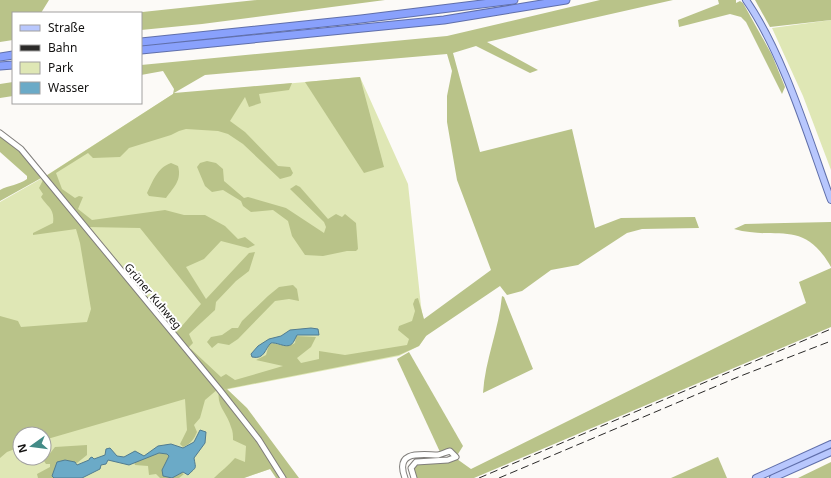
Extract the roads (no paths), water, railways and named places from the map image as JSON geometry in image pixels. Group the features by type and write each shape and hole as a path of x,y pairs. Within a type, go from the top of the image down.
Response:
{"highway":[{"path":"142,42 438,10 514,0"},
{"path":"142,50 444,20 566,0"},
{"path":"0,57 12,55"},
{"path":"0,66 12,65"}],"main road":[{"path":"746,0 763,28 783,72 831,200"},
{"path":"756,478 831,444"},
{"path":"773,478 831,452"}],"street":[{"name":"Grüner Kuhweg","path":"0,133 21,149 219,389 259,440 283,478"},
{"path":"405,478 404,465 407,459 415,454 438,455 450,451 456,457 448,460 416,462 411,468 414,478"}],"water":[{"path":"311,328 318,329 319,335 297,335 292,344 287,346 271,343 260,357 252,357 251,354 258,346 269,339 281,336 290,330"},
{"path":"200,430 206,432 205,443 194,458 195,468 188,475 183,472 172,478 163,476 162,470 169,456 167,454 159,453 129,465 108,460 106,464 101,465 100,469 82,478 54,478 52,476 57,462 65,460 75,462 77,465 89,460 92,457 94,459 105,455 106,449 110,448 117,456 124,457 135,451 144,456 158,446 171,444 183,448 194,442"}],"railway":[{"path":"479,478 831,329"},
{"path":"499,478 738,377 831,341"}]}
